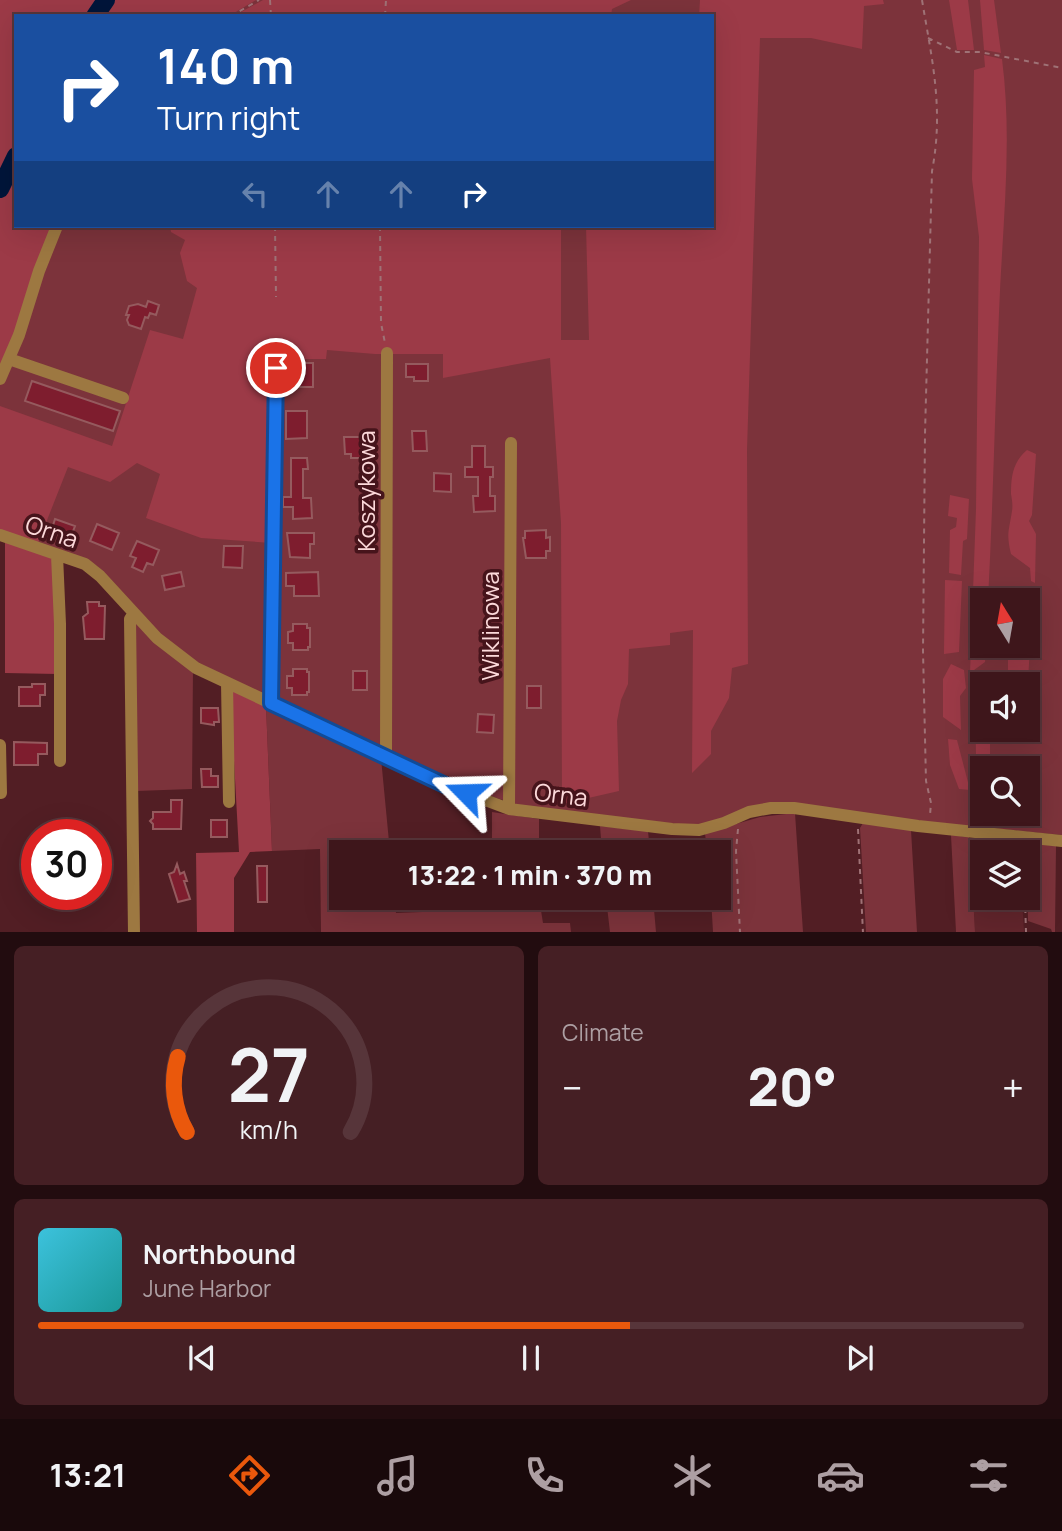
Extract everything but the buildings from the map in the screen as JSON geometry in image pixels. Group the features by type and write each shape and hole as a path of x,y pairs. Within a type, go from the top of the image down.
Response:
{"street":[{"path":"0,379 56,228"},
{"name":"Koszykowa","path":"386,756 387,353"},
{"path":"9,359 123,398"},
{"path":"271,703 276,368"},
{"name":"Wiklinowa","path":"509,808 512,443"},
{"name":"Orna","path":"0,535 85,564 100,576 157,638 197,668 445,785 509,808 672,829 699,830 749,812 794,808 927,827 1062,841"},
{"path":"57,555 60,761"},
{"path":"134,613 130,619 134,932"},
{"path":"228,683 229,802"},
{"path":"0,745 1,793"}],"path":[{"path":"234,14 259,0"},
{"path":"922,0 938,96 938,142 932,171 925,434 923,651 926,781 931,803 927,827"},
{"path":"928,38 957,52 981,52 1062,68"},
{"path":"275,228 276,297"},
{"path":"380,228 381,323 387,353"},
{"path":"737,817 740,932"},
{"path":"857,817 863,932"},
{"path":"1025,910 1026,932"}],"shaded area":[{"path":"0,0 1062,0 1062,835 925,822 795,804 733,815 694,826 525,807 449,783 194,661 160,636 97,566 0,532"},
{"path":"0,0 256,0 232,14 14,14 14,228 56,228 0,370"},
{"path":"263,0 631,0 612,9 611,14 238,14"},
{"path":"700,0 883,0 884,4 864,6 862,49 811,38 760,38 747,450 748,664 732,668 729,698 711,731 711,754 692,773 693,630 670,633 670,645 629,649 628,684 621,700 617,721 619,791 562,804 561,523 550,358 443,378 443,354 375,354 327,350 326,359 274,359 272,543 201,538 146,518 160,474 137,463 110,482 68,467 38,543 0,532 0,406 112,446 150,330 183,339 197,288 187,281 180,253 185,240 171,232 170,228 561,228 561,340 589,340 586,228 714,228 714,14 699,14"},
{"path":"949,0 968,0 974,50 957,50"},
{"path":"980,0 994,0 1001,53 984,50"},
{"path":"984,55 1002,59 1007,154 989,588 973,588 979,237 972,179 974,70 985,67"},
{"path":"1027,450 1036,454 1032,515 1029,521 1036,534 1035,583 1031,581 1030,568 1011,554 1008,536 1012,509 1012,475 1019,459"},
{"path":"950,495 969,499 967,539 963,541 961,575 949,573 950,530 956,527 957,518 948,516"},
{"path":"5,540 55,559 58,674 5,673"},
{"path":"945,580 962,581 959,652 944,654"},
{"path":"135,619 193,668 192,789 136,791"},
{"path":"971,658 985,658 985,662 970,672"},
{"path":"1008,658 1029,658 1029,672 1008,672"},
{"path":"951,664 964,670 966,688 960,696 961,730 943,717 943,679"},
{"path":"230,687 266,706 272,851 250,852 234,878 234,932 197,932 196,853 239,852"},
{"path":"266,706 381,758 389,840 329,840 329,910 396,910 396,913 422,910 541,910 543,923 570,923 571,932 321,932 320,849 272,851"},
{"path":"948,739 957,740 970,790 959,789 950,765"},
{"path":"976,742 990,742 990,756 976,756"},
{"path":"492,812 539,819 539,840 492,840"},
{"path":"795,813 803,932 713,932 712,910 731,910 731,840 706,840 705,833 760,817"},
{"path":"863,823 911,830 917,932 866,932 860,828"},
{"path":"600,826 648,831 649,840 601,840"},
{"path":"951,835 969,837 970,841 970,910 974,910 975,932 956,932"},
{"path":"1040,844 1056,846 1055,932 1028,921 1028,910 1040,910"},
{"path":"607,910 654,910 656,932 610,932"},
{"path":"974,910 1023,910 1024,932 975,932"}],"waterway":[{"path":"96,14 106,0"},
{"path":"0,189 14,160"}],"route":[{"path":"276,368 271,703 466,793"}]}
